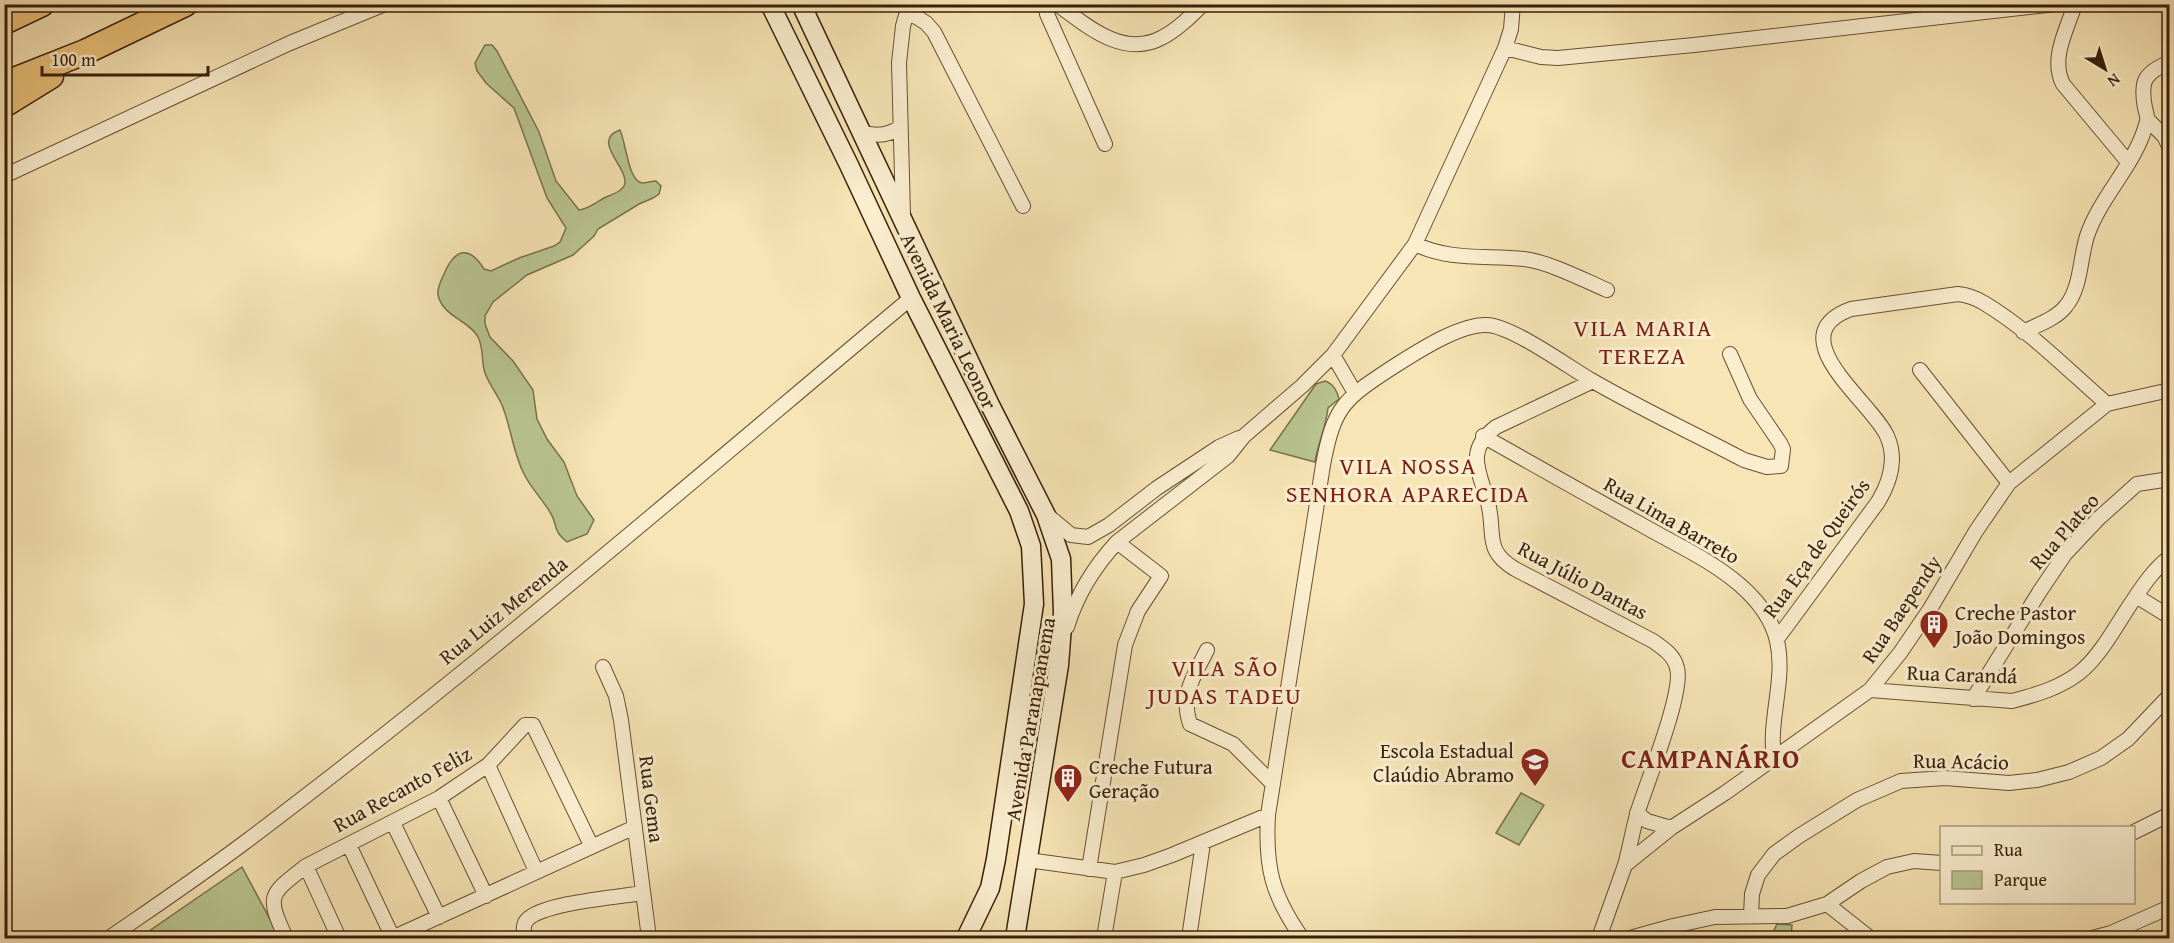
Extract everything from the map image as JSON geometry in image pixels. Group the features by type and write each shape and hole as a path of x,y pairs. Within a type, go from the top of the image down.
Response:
{"highway":[{"path":"4,22 42,4"},
{"path":"4,84 85,52 185,4"},
{"path":"4,105 27,93 85,52"}],"street":[{"path":"4,176 290,43 385,4"},
{"name":"Avenida Maria Leonor","path":"770,4 848,162 910,298 1019,511 1031,546 1034,604 1024,669"},
{"name":"Avenida Maria Leonor","path":"801,4 989,403 1046,515 1061,559 1063,576 1059,664"},
{"path":"1048,4 1047,14 1105,144"},
{"path":"1057,4 1112,41 1141,44 1163,38 1203,4"},
{"name":"Avenida Paranapanema","path":"1016,939 1059,664 1073,608 1080,591 1093,570 1117,542 1228,456 1244,436 1302,386 1333,355 1415,244 1505,48 1511,29 1513,4"},
{"path":"1505,48 1541,57 1558,58 1706,44 2056,4"},
{"path":"2075,4 2059,52 2058,75 2128,162"},
{"path":"903,220 899,63 902,31 908,8 934,32 1023,206"},
{"path":"2169,62 2150,72 2144,84 2143,93 2148,120 2164,136 2169,148"},
{"path":"2023,332 2052,317 2064,309 2069,302 2074,291 2088,233 2097,213 2128,162 2148,120"},
{"path":"860,132 878,135 900,127"},
{"path":"1415,244 1429,251 1449,256 1527,259 1561,270 1607,290"},
{"name":"Rua Eça de Queirós","path":"1777,639 1878,502 1890,477 1891,448 1887,435 1826,356 1825,332 1832,319 1840,312 1958,294 1974,297 2023,332 2107,404"},
{"name":"Rua Luiz Merenda","path":"109,939 243,844 346,764 662,507 910,298"},
{"path":"1302,939 1286,916 1272,883 1268,848 1268,815 1326,448 1339,412 1354,393 1441,339 1481,325 1500,327 1593,381 1744,460 1767,467 1781,466 1783,449 1750,399 1730,354"},
{"path":"1333,355 1354,393"},
{"path":"1920,370 2009,483"},
{"path":"1483,436 1505,422 1593,381"},
{"name":"Rua Baependy","path":"1626,865 1671,828 1774,759 1870,690 1900,653 1930,609 2009,483 2107,404 2169,390"},
{"path":"970,415 989,403"},
{"name":"Avenida Paranapanema","path":"1046,515 1071,535 1088,537 1109,525 1157,488 1220,447 1244,436"},
{"name":"Rua Lima Barreto","path":"1483,436 1717,567 1755,599 1777,639 1779,670 1772,730 1774,759"},
{"name":"Rua Júlio Dantas","path":"1483,436 1479,448 1478,472 1489,505 1494,551 1499,558 1515,569 1653,641 1666,650 1674,660 1678,674 1671,712 1637,813 1626,865"},
{"name":"Rua Plateo","path":"1973,699 2065,554 2099,518 2137,484 2169,479"},
{"path":"1089,869 1125,645 1138,611 1161,576 1117,542"},
{"name":"Rua Carandá","path":"1870,690 2012,701 2060,685 2080,672 2093,659 2151,575 2169,557"},
{"path":"2136,596 2169,617"},
{"path":"1207,650 1187,691 1186,710 1190,724 1233,744 1273,784"},
{"name":"Rua Gema","path":"603,667 616,696 649,939"},
{"name":"Avenida Paranapanema","path":"966,939 986,897 994,868 1024,669"},
{"name":"Rua Acácio","path":"1751,915 1752,894 1758,875 1774,854 1857,800 1901,781 1945,778 2009,783 2037,780 2069,772 2101,758 2128,739 2169,695"},
{"name":"Rua Recanto Feliz","path":"286,939 275,914 273,898 286,881 306,866 439,798 488,765 522,727 528,724 533,725 591,845"},
{"path":"488,765 536,872"},
{"path":"439,798 486,896"},
{"path":"1637,813 1647,821 1671,828"},
{"path":"2135,831 2169,814"},
{"path":"1028,860 1115,872 1144,865 1268,815"},
{"path":"393,823 439,917"},
{"path":"349,845 392,938 591,845 635,827"},
{"path":"1190,939 1203,843"},
{"path":"1629,939 1715,916 1787,916 1827,904 1887,867 1914,861 1940,862"},
{"path":"1599,939 1626,865"},
{"path":"306,866 339,939"},
{"path":"1104,939 1115,872"},
{"path":"525,939 524,924 540,913 567,905 643,893"},
{"path":"1827,904 1867,937"},
{"path":"2092,939 2169,907"}],"green space":[{"path":"485,45 492,45 497,51 539,132 556,181 579,210 617,192 624,186 625,179 613,156 609,141 612,135 620,130 630,169 637,181 642,183 656,181 661,186 659,194 598,229 594,236 573,255 527,275 493,302 485,316 485,324 490,337 513,361 533,390 537,419 547,439 564,462 577,496 594,520 587,534 567,542 559,534 553,517 520,466 502,405 485,373 478,337 469,326 445,308 438,295 448,265 458,255 468,253 484,269 491,271 554,246 560,242 566,228 547,198 514,108 486,83 477,71 475,63"},
{"path":"1325,381 1335,388 1339,399 1328,408 1315,462 1270,450 1316,384"},
{"path":"1521,793 1544,805 1519,845 1496,833"},
{"path":"242,867 280,938 139,938"},
{"path":"1777,924 1792,925 1791,938 1770,938"}],"place":[{"name":"Creche Pastor João Domingos","path":"1934,650"},
{"name":"Escola Estadual Claúdio Abramo","path":"1535,788"},
{"name":"Creche Futura Geração","path":"1068,804"}],"district":[{"name":"VILA MARIA TEREZA","path":"1643,341"},
{"name":"VILA NOSSA SENHORA APARECIDA","path":"1408,479"},
{"name":"VILA SÃO JUDAS TADEU","path":"1225,681"},
{"name":"CAMPANÁRIO","path":"1711,758"}]}
